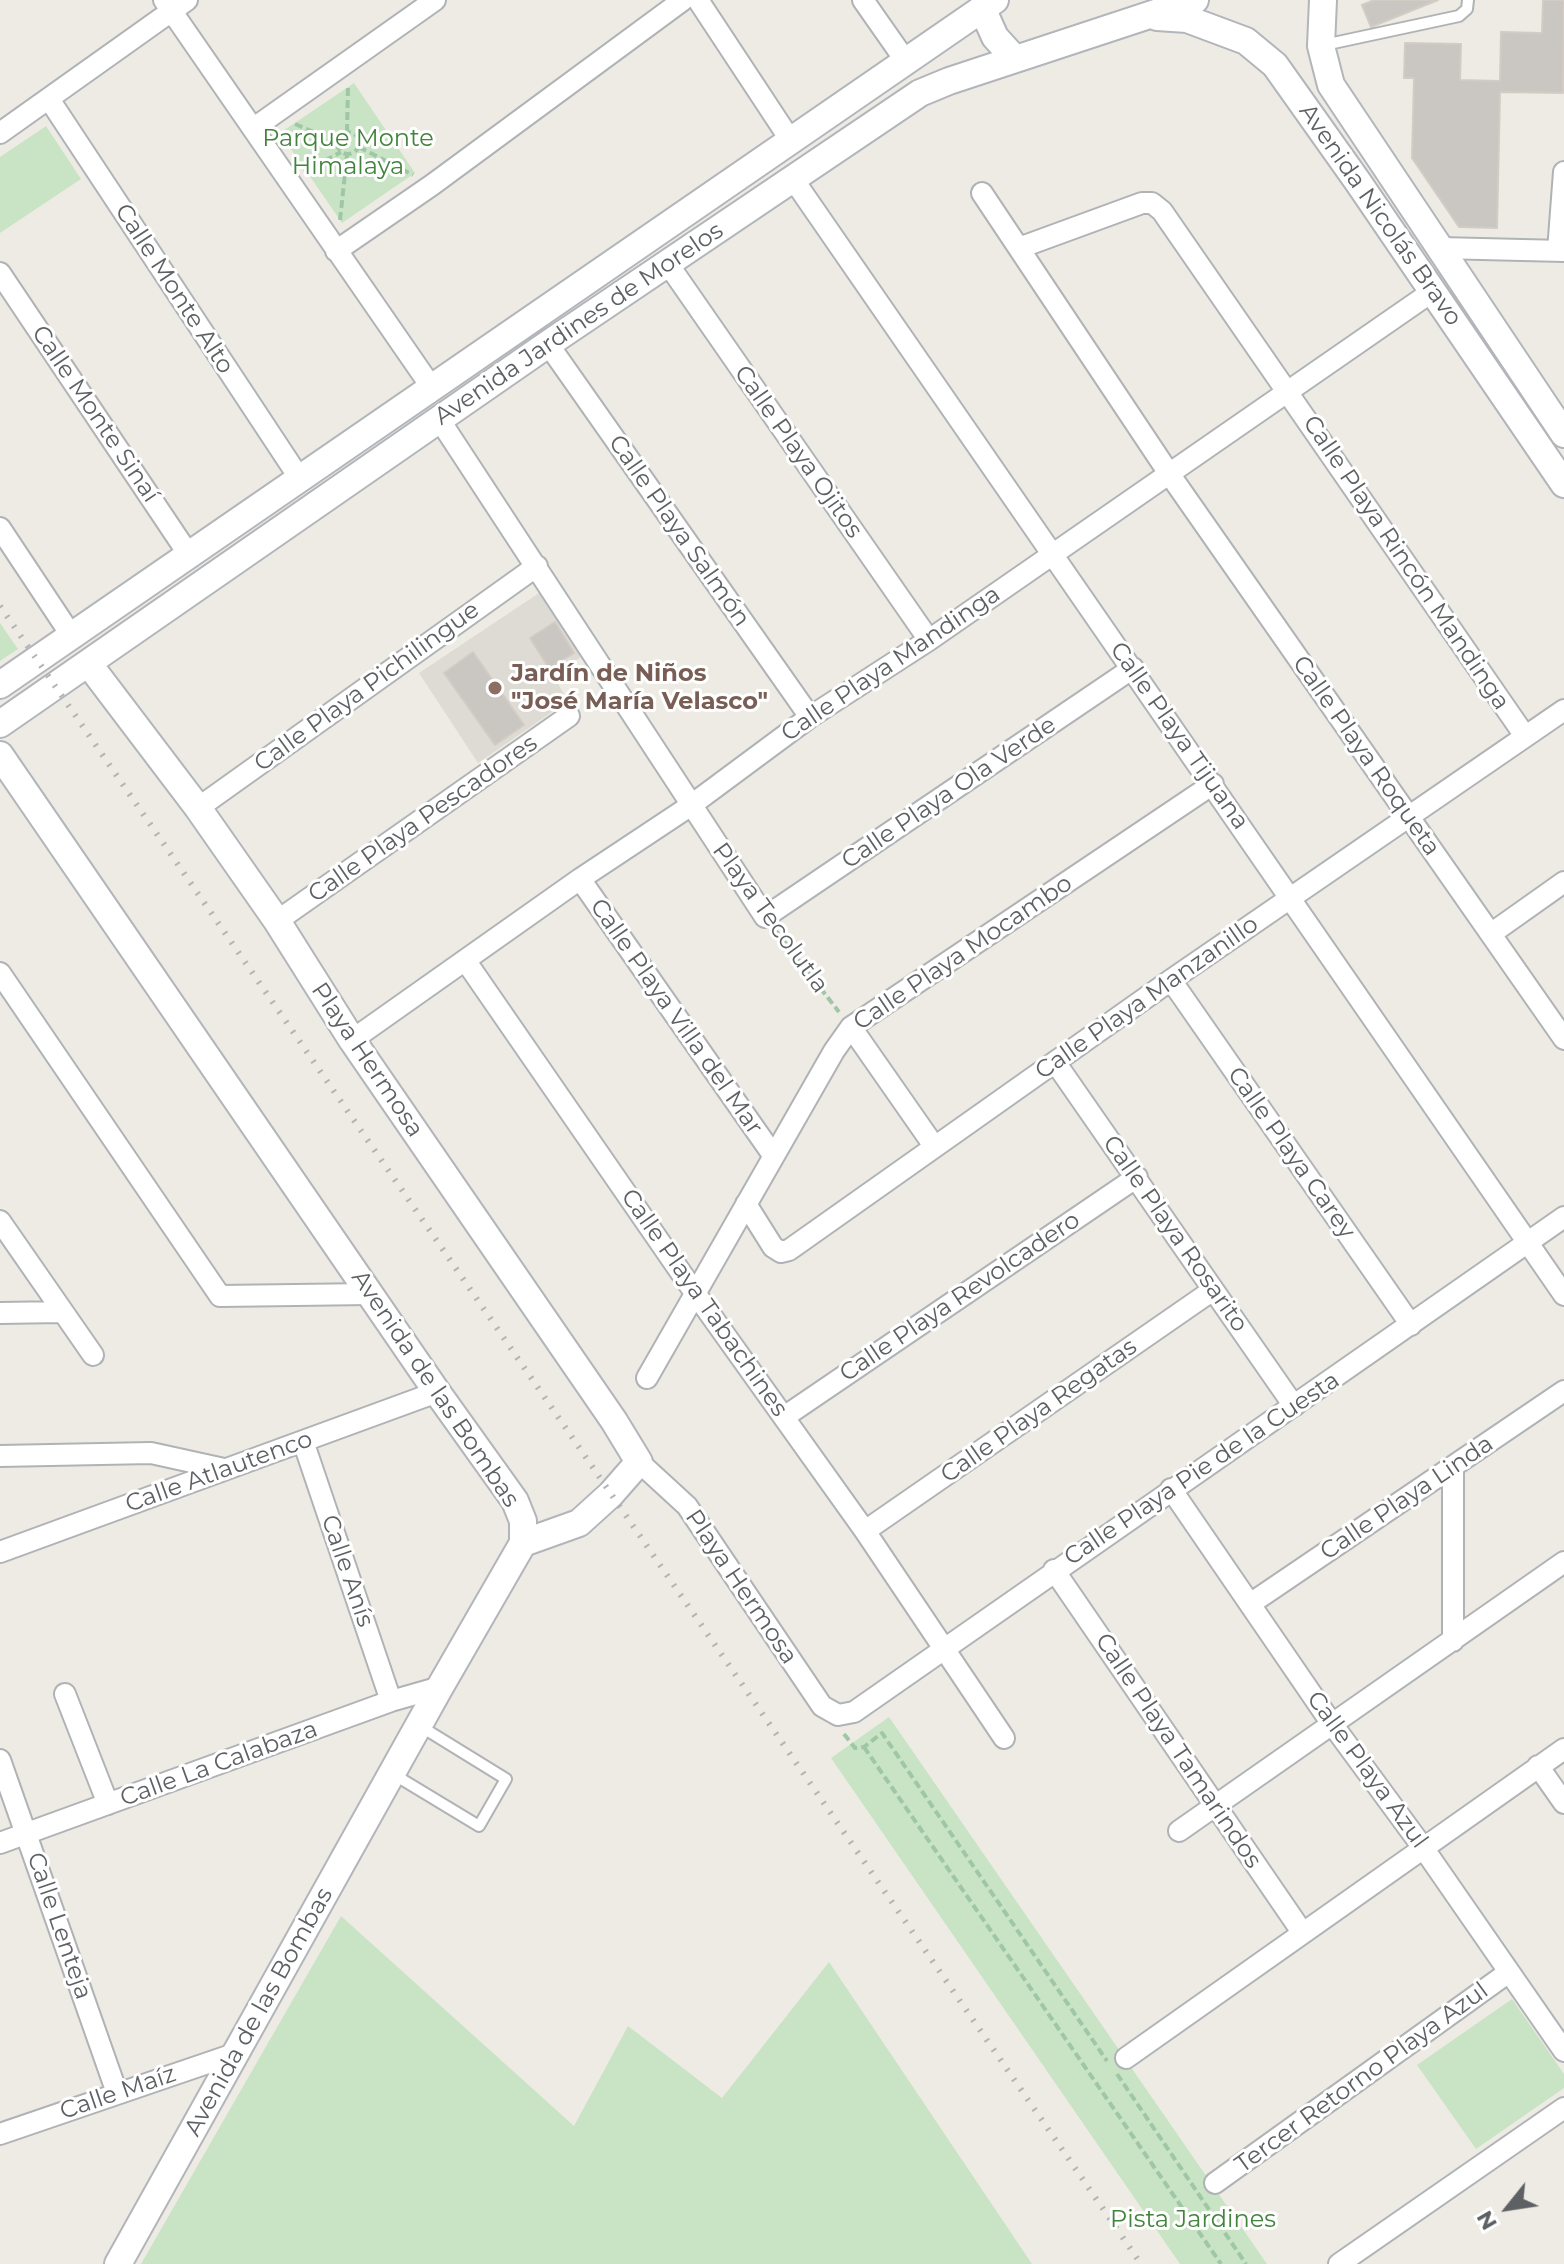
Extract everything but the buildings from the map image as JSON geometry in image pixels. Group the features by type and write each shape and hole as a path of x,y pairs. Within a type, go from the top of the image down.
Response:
{"main road":[{"name":"Avenida Jardines de Morelos","path":"0,724 548,344 920,93 1195,0"},
{"name":"Avenida Nicolás Bravo","path":"1323,0 1321,46 1331,85 1564,434"},
{"name":"Avenida Jardines de Morelos","path":"0,685 989,4"},
{"path":"989,4 995,37 1015,59"},
{"name":"Avenida Nicolás Bravo","path":"1145,16 1187,19 1246,41 1275,65 1564,484"},
{"path":"1358,182 1382,164"},
{"path":"365,433 382,459"},
{"name":"Playa Hermosa","path":"88,663 198,808 277,921 352,1040 639,1462"},
{"name":"Avenida de las Bombas","path":"0,755 515,1501 523,1521 523,1543 418,1725 118,2264"},
{"path":"523,1543 579,1523 611,1494 639,1462"}],"street":[{"path":"254,128 435,0"},
{"path":"336,251 432,185 683,0"},
{"path":"698,0 791,141"},
{"path":"863,0 905,60"},
{"path":"0,133 174,4 336,251 432,388"},
{"name":"Calle Monte Alto","path":"49,99 300,479"},
{"path":"1440,248 1561,251 1564,172"},
{"name":"Calle Playa Tijuana","path":"793,179 1564,1295"},
{"name":"Calle Playa Roqueta","path":"982,193 1168,472 1564,1039"},
{"name":"Calle Playa Rincón Mandinga","path":"1019,248 1142,203 1152,203 1162,211 1525,736"},
{"name":"Calle Playa Ojitos","path":"668,264 929,640"},
{"name":"Calle Monte Sinaí","path":"0,273 189,555"},
{"name":"Calle Playa Mandinga","path":"352,1040 580,879 690,806 810,717 929,640 1433,291"},
{"name":"Calle Playa Salmón","path":"548,344 810,717"},
{"name":"Playa Tecolutla","path":"439,419 765,917"},
{"path":"0,528 71,635"},
{"name":"Calle Playa Pichilingue","path":"198,808 537,566"},
{"name":"Calle Playa Ola Verde","path":"765,917 1133,668"},
{"name":"Calle Playa Manzanillo","path":"746,1204 773,1247 781,1252 789,1250 1171,980 1564,710"},
{"name":"Calle Playa Pescadores","path":"277,921 569,716"},
{"name":"Calle Playa Mocambo","path":"647,1378 773,1155 851,1027 1213,784"},
{"name":"Calle Playa Villa del Mar","path":"580,879 773,1155"},
{"path":"1492,933 1564,882"},
{"name":"Calle Playa Tabachines","path":"465,960 695,1293 865,1531 1004,1738"},
{"path":"0,973 220,1296 370,1294"},
{"name":"Calle Playa Carey","path":"1171,980 1411,1325"},
{"path":"851,1027 934,1146"},
{"name":"Calle Playa Rosarito","path":"1055,1062 1294,1406"},
{"name":"Calle Playa Revolcadero","path":"784,1417 1137,1177"},
{"name":"Calle Playa Pie de la Cuesta","path":"838,1715 854,1712 1564,1217"},
{"path":"0,1221 93,1355"},
{"name":"Calle Playa Regatas","path":"865,1531 1213,1290"},
{"path":"0,1313 62,1312"},
{"name":"Calle Playa Linda","path":"1250,1604 1564,1391"},
{"name":"Calle Atlautenco","path":"0,1552 437,1392"},
{"name":"Calle Anís","path":"303,1441 391,1701"},
{"path":"0,1456 151,1453 224,1469"},
{"name":"Playa Hermosa","path":"639,1462 687,1506 822,1706 838,1715"},
{"path":"1453,1467 1453,1641"},
{"name":"Calle Playa Azul","path":"1171,1489 1332,1724 1424,1849 1564,2051"},
{"path":"1179,1831 1564,1562"},
{"name":"Calle Playa Tamarindos","path":"1054,1570 1302,1932"},
{"name":"Calle La Calabaza","path":"0,1843 391,1701 440,1687"},
{"path":"65,1694 108,1804"},
{"path":"1126,2058 1564,1749"},
{"name":"Calle Lenteja","path":"0,1760 117,2093"},
{"path":"1538,1766 1564,1803"},
{"name":"Tercer Retorno Playa Azul","path":"1215,2183 1509,1972"},
{"name":"Calle Maíz","path":"0,2134 237,2053"},
{"path":"1339,2264 1564,2108"}],"lane":[{"path":"1321,46 1459,16 1467,9 1468,0"},
{"path":"392,1773 479,1826 506,1779 418,1725"}],"path":[{"path":"347,132 348,60"},
{"path":"273,114 337,142 341,152 347,155 359,147"},
{"path":"337,142 340,135 347,132 357,136 359,147"},
{"path":"359,147 432,185"},
{"path":"289,181 341,152"},
{"path":"336,251 347,155"},
{"name":"Playa Tecolutla","path":"765,917 851,1027"},
{"path":"838,1715 845,1737 855,1748 864,1747 882,1733 1246,2264"},
{"path":"864,1747 1221,2264"}],"shaded area":[{"name":"Jardín de Niños \"José María Velasco\"","path":"542,591 586,654 553,675 568,701 478,763 419,673"}],"green space":[{"name":"Parque Monte Himalaya","path":"354,83 415,173 342,223 280,133"},
{"path":"46,126 81,179 0,233 0,157"},
{"path":"0,623 18,649 0,661"},
{"name":"Pista Jardines","path":"889,1717 1267,2264 1180,2264 831,1758"},
{"path":"341,1916 574,2126 628,2026 722,2098 829,1962 1032,2264 141,2264"},
{"path":"1512,1999 1564,2074 1564,2088 1476,2149 1417,2065"}],"railway":[{"path":"0,606 1141,2264"}],"place":[{"name":"Jardín de Niños \"José María Velasco\"","path":"495,688"}]}
